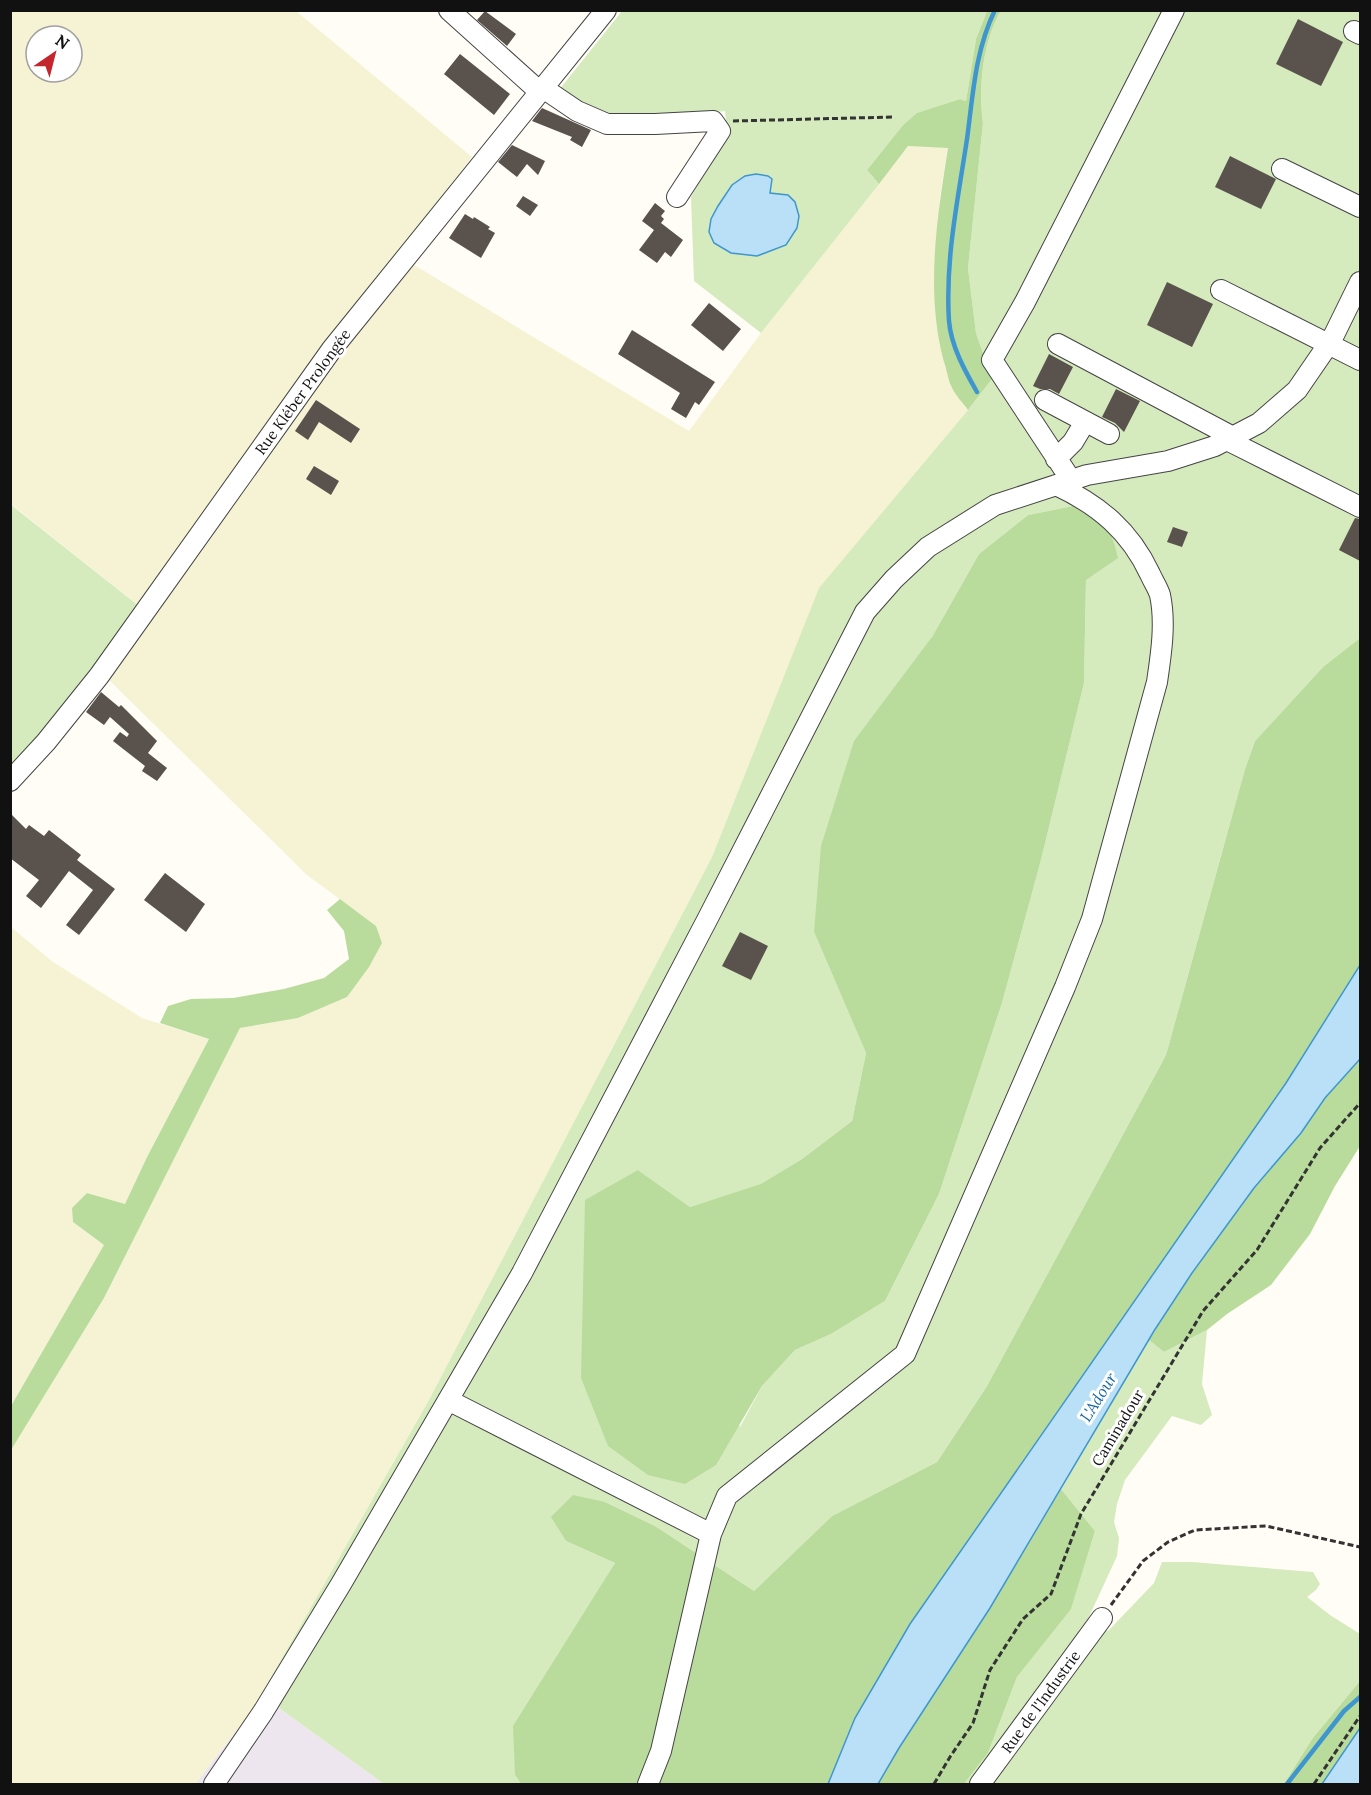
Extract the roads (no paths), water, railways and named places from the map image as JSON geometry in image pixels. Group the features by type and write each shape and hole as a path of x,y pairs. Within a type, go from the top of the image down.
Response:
{"street":[{"path":"449,10 542,90 577,111 607,124 713,121 720,131 678,197"},
{"name":"Rue Kléber Prolongée","path":"10,781 46,742 99,676 332,348 606,10"},
{"path":"648,1785 661,1751 711,1534 727,1496 905,1354 1065,987 1092,919 1157,682 1161,653 1160,595 1145,564 1120,526 1064,482 1056,459 992,360 1025,302 1174,10"},
{"path":"1282,169 1360,207"},
{"path":"214,1785 263,1712 335,1594 522,1273 865,612 894,579 928,547 995,505 1086,475 1168,461 1215,446 1259,423 1296,390 1329,344 1360,282"},
{"path":"1221,290 1360,360"},
{"path":"1058,344 1360,507"},
{"path":"1045,400 1109,434"},
{"path":"1056,459 1073,442 1085,422"},
{"path":"448,1400 711,1534"},
{"name":"Rue de l'Industrie","path":"980,1785 1102,1618"}],"water":[{"path":"756,174 772,179 770,193 788,195 795,202 799,216 797,228 786,245 757,256 731,253 714,243 709,232 711,219 732,185 745,176"},
{"name":"L'Adour","path":"1360,965 1360,1059 1325,1098 1301,1133 1254,1188 1192,1273 1154,1331 990,1608 878,1784 828,1784 855,1718 910,1624 1286,1083"},
{"path":"1360,1728 1360,1784 1322,1784"}],"waterway":[{"path":"977,392 959,358 950,330 949,275 953,229 976,73 983,41 995,10"},
{"path":"1287,1784 1344,1711 1360,1697"}]}
